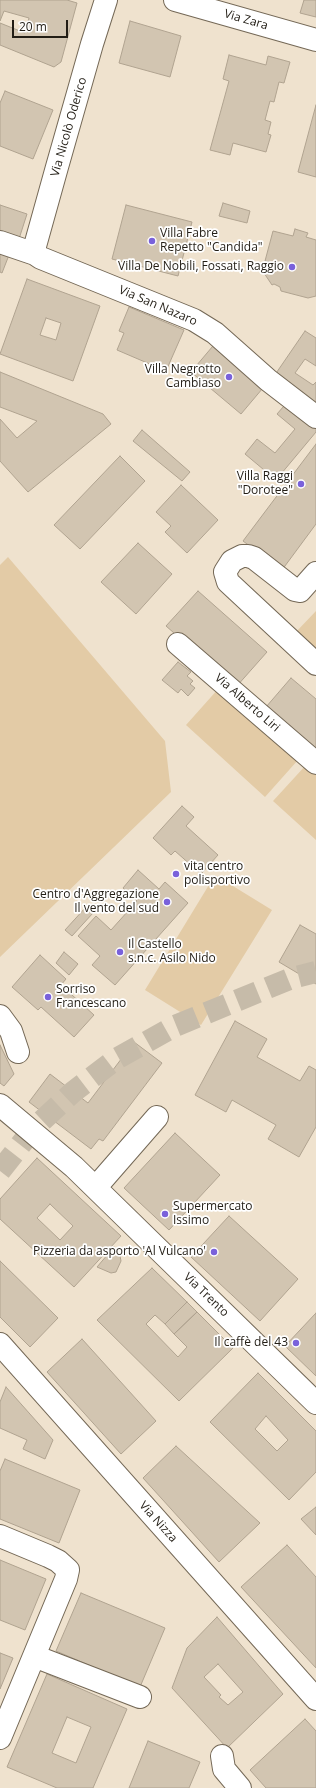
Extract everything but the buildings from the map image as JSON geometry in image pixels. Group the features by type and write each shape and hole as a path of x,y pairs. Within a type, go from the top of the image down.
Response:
{"street":[{"name":"Via Nicolò Oderico","path":"35,254 35,246 57,167 106,0"},
{"name":"Via Zara","path":"175,0 316,40"},
{"name":"Via San Nazaro","path":"0,242 35,254 41,258 178,312 209,328 268,380 316,417"},
{"path":"316,573 300,591 295,590 254,558 248,556 236,557 225,572 228,582 316,664"},
{"name":"Via Alberto Liri","path":"178,644 316,763"},
{"path":"0,1016 11,1031 18,1052"},
{"name":"Via Trento","path":"0,1105 96,1187 316,1403"},
{"path":"96,1187 157,1117"},
{"name":"Via Nizza","path":"0,1344 316,1699"},
{"path":"0,1536 48,1556 58,1561 68,1570 66,1579 0,1738"},
{"path":"34,1656 140,1697"},
{"path":"222,1756 224,1770 240,1788"}],"shaded area":[{"path":"8,557 165,741 171,792 0,957 0,565"},
{"path":"316,611 316,653 295,633"},
{"path":"219,688 298,760 265,797 186,725"},
{"path":"306,765 316,774 316,840 273,801"},
{"path":"215,875 272,910 201,1025 145,990"}],"tunnel":[{"path":"0,1171 33,1129 73,1092 116,1059 175,1026 292,978 316,972"}],"place":[{"name":"Villa Fabre Repetto \"Candida\"","path":"152,241"},
{"name":"Villa De Nobili, Fossati, Raggio","path":"292,267"},
{"name":"Villa Negrotto Cambiaso","path":"229,377"},
{"name":"Villa Raggi \"Dorotee\"","path":"301,484"},
{"name":"vita centro polisportivo","path":"176,874"},
{"name":"Centro d'Aggregazione Il vento del sud","path":"167,902"},
{"name":"Il Castello s.n.c. Asilo Nido","path":"120,952"},
{"name":"Sorriso Francescano","path":"48,997"},
{"name":"Supermercato Issimo","path":"165,1214"},
{"name":"Pizzeria da asporto 'Al Vulcano'","path":"214,1252"},
{"name":"Il caffè del 43","path":"296,1343"}]}
